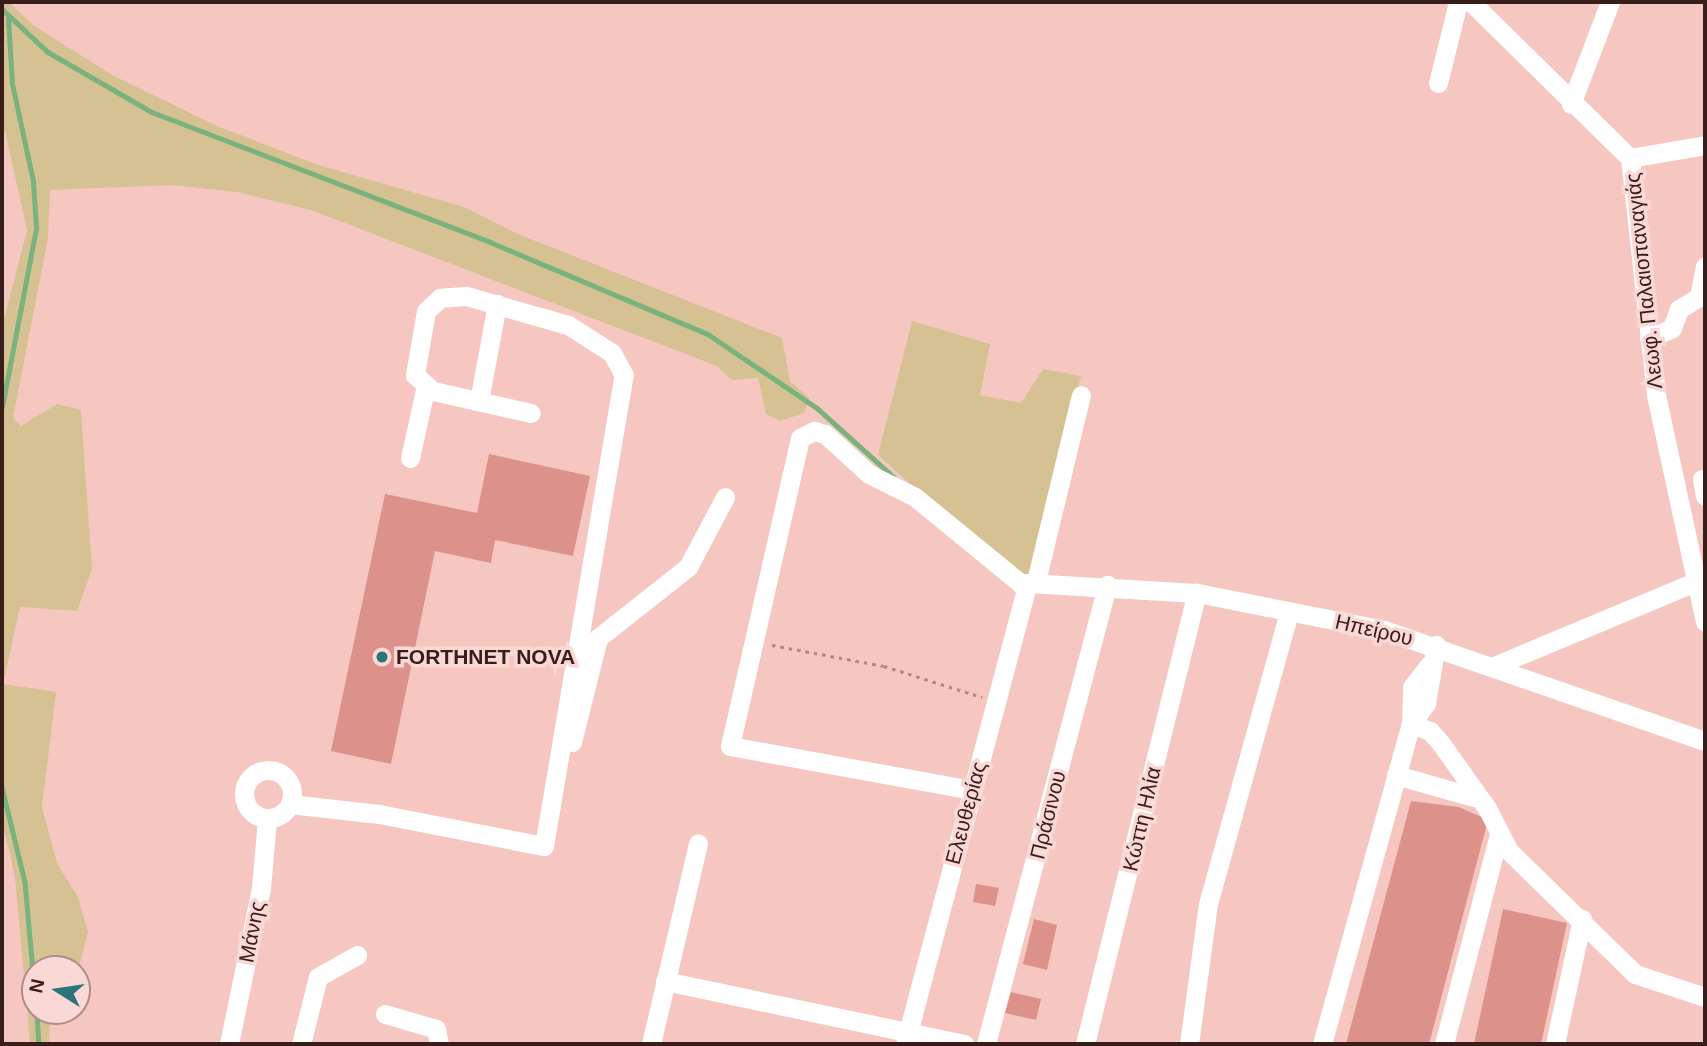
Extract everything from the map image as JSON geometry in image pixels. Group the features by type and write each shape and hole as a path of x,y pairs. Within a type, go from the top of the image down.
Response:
{"street":[{"path":"1438,83 1458,2"},
{"name":"Λεωφ. Παλαιοπαναγιάς","path":"1471,2 1571,104 1630,158 1649,338 1669,472 1700,580 1705,622"},
{"path":"1571,104 1610,2"},
{"path":"1630,158 1705,145"},
{"path":"1649,338 1672,328 1679,309 1699,297 1705,267"},
{"path":"531,412 479,401 426,385 415,375 426,311 440,298 466,296 568,325 612,352 624,375 544,846"},
{"path":"479,401 496,304"},
{"path":"410,458 426,385"},
{"name":"Ελευθερίας","path":"907,1037 995,702 1081,395"},
{"path":"972,790 730,746 800,438 814,431 838,442 869,474 915,497 1030,584"},
{"path":"290,804 288,781 269,770 258,772 244,792 246,805 267,819 290,804 379,814 550,847 598,638 688,567 725,497"},
{"path":"1494,666 1700,580"},
{"name":"Ηπείρου","path":"1030,584 1107,585 1197,593 1436,645 1705,741"},
{"name":"Πράσινου","path":"986,1044 1107,585"},
{"name":"Κώττη Ηλία","path":"1085,1044 1197,593"},
{"path":"1189,1044 1208,904 1289,611"},
{"path":"1322,1044 1411,723 1426,703 1430,664 1436,645"},
{"path":"1411,723 1430,732 1474,797 1487,808 1499,834 1524,867 1582,919 1635,974 1705,997"},
{"path":"1396,775 1474,797"},
{"name":"Μάνης","path":"229,1044 261,888 267,819"},
{"path":"1444,1044 1499,834"},
{"path":"651,1044 698,843"},
{"path":"1555,1044 1582,919"},
{"path":"301,1044 318,977 357,955"},
{"path":"665,981 907,1037 964,1044"},
{"path":"385,1014 436,1029 439,1044"}],"path":[{"path":"755,638 780,648 884,666 995,702"}],"shaded area":[{"path":"2,2 9,2 33,25 112,75 217,126 315,164 464,207 518,234 782,338 790,381 809,398 804,413 780,421 766,414 758,378 731,380 717,366 311,210 237,192 171,185 50,190 48,238 13,418 21,426 57,404 81,410 92,569 77,611 20,607 3,684 56,692 42,807 57,863 78,897 88,932 82,955 22,955 15,877 2,821 2,327 27,230 2,118"},
{"path":"912,321 990,344 980,395 1021,403 1043,369 1081,376 1033,575 1016,579 878,455"},
{"path":"28,1025 50,1025 49,1044 30,1044"}],"building":[{"name":"FORTHNET NOVA","path":"489,454 590,476 573,556 495,540 491,563 435,551 391,764 331,751 385,494 477,513"},
{"path":"1411,801 1459,807 1488,820 1429,1044 1346,1044"},
{"path":"976,884 999,888 995,906 973,902"},
{"path":"1503,909 1567,923 1541,1044 1474,1044"},
{"path":"1034,919 1057,925 1047,970 1023,964"},
{"path":"1011,992 1041,999 1036,1020 1005,1013"}],"waterway":[{"path":"2,9 48,52 152,112 490,242 708,334 817,408 894,477"},
{"path":"2,407 36,228 33,181 12,84 8,19"},
{"path":"2,787 25,882 32,955"},
{"path":"38,1025 39,1044"}],"place":[{"name":"FORTHNET NOVA","path":"382,657"}]}
